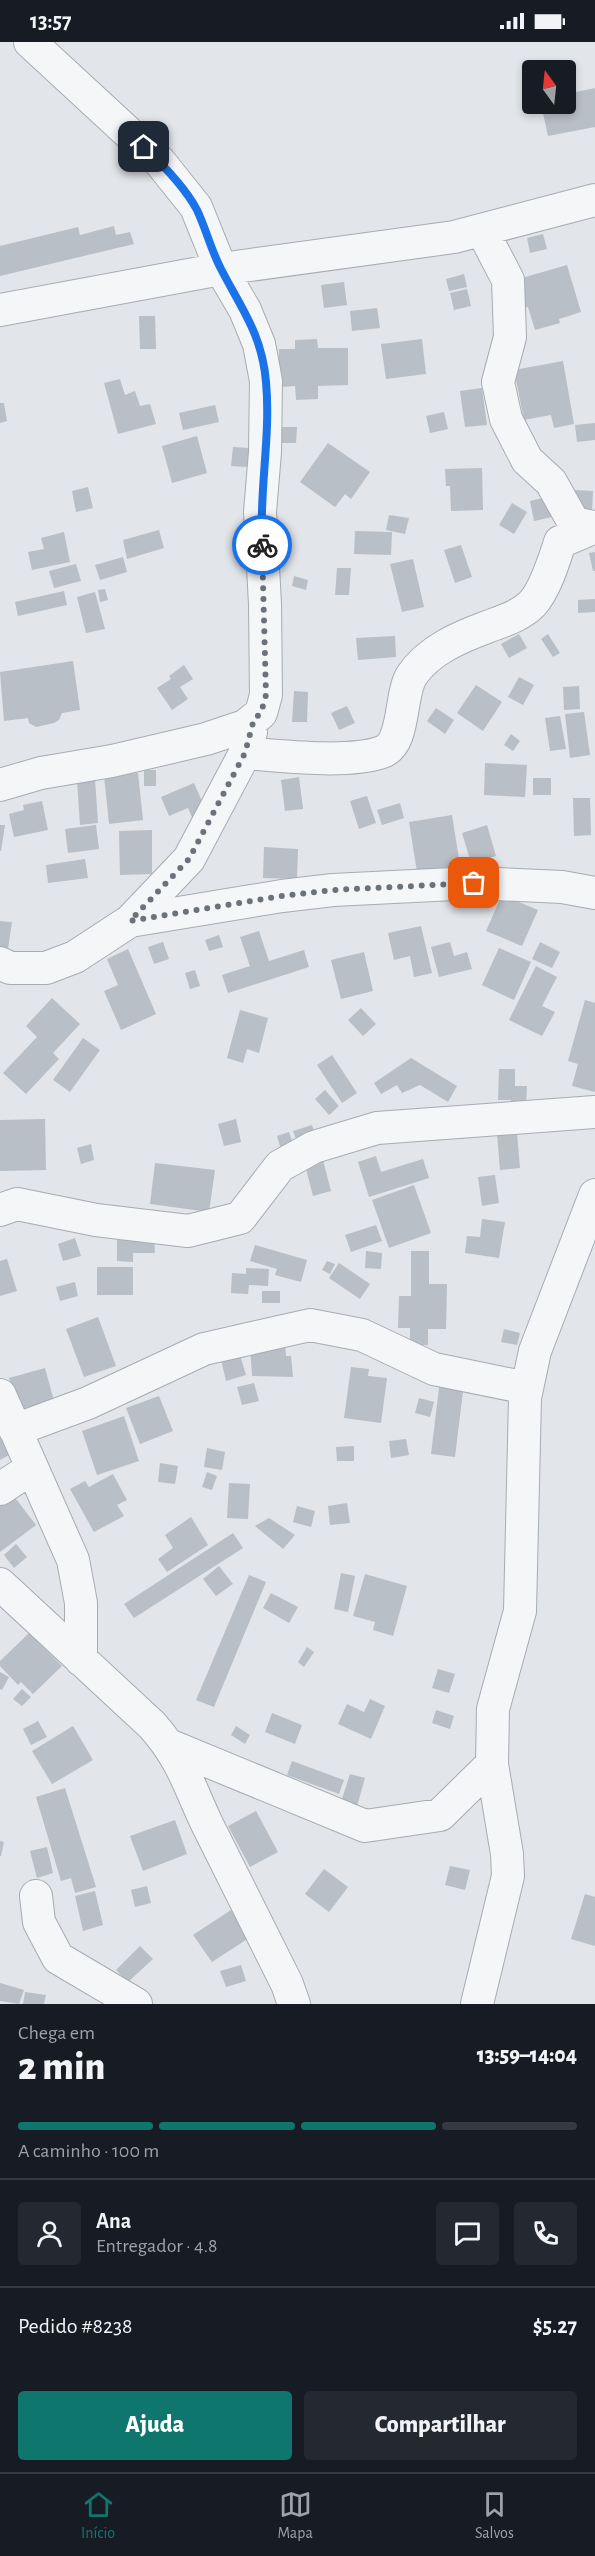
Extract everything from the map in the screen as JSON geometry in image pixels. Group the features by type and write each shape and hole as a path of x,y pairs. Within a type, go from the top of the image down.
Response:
{"street":[{"path":"0,784 206,739 245,726 261,713 266,695 265,604 260,512 265,452 266,381 256,335 245,310 221,269 196,207 160,162 30,42"},
{"path":"0,310 221,269 454,237 595,200"},
{"path":"482,230 508,280 510,337 498,382 506,419 527,460 550,482 574,523 594,527"},
{"path":"245,753 303,757 365,756 384,752 395,743 410,677 421,665 441,648 514,617 532,603 550,570 560,542 594,527"},
{"path":"0,963 10,968 46,968 75,957 130,921 189,859 245,753 254,719"},
{"path":"130,921 333,890 474,883 562,888 595,893"},
{"path":"0,1210 17,1204 96,1220 188,1231 240,1218 280,1166 314,1147 356,1134 377,1128 595,1112"},
{"path":"477,2004 508,1876 507,1854 492,1764 493,1709 520,1611 525,1398 535,1351 595,1195"},
{"path":"15,1430 88,1403 204,1349 310,1325 362,1335 434,1369 527,1388"},
{"path":"0,1395 73,1560 81,1603 81,1660"},
{"path":"0,1489 32,1468"},
{"path":"0,1584 152,1725 171,1746 287,1984 294,2004"},
{"path":"171,1746 365,1826 440,1815 492,1764"},
{"path":"36,1896 39,1922 58,1958 136,2004"}],"building":[{"path":"595,88 595,127 548,136 543,114 576,114 576,92"},
{"path":"114,226 116,235 130,232 134,244 0,276 0,246 78,227 80,235"},
{"path":"543,234 547,249 530,253 527,238"},
{"path":"567,265 581,312 559,319 560,323 535,330 528,307 522,308 515,280"},
{"path":"464,274 467,287 449,291 446,279"},
{"path":"344,282 347,305 324,308 321,285"},
{"path":"467,289 471,306 454,310 450,293"},
{"path":"377,308 380,328 352,331 350,311"},
{"path":"139,316 155,316 156,349 140,349"},
{"path":"317,339 318,348 348,348 348,385 318,386 318,399 296,400 295,386 279,387 279,349 295,349 295,340"},
{"path":"422,339 426,374 386,379 381,344"},
{"path":"563,361 574,424 554,428 551,415 524,420 514,370"},
{"path":"120,379 125,395 135,391 140,406 150,404 156,424 118,434 104,383"},
{"path":"482,388 487,425 465,427 460,391"},
{"path":"0,403 4,403 7,421 0,423"},
{"path":"215,405 219,422 183,430 179,413"},
{"path":"444,412 448,429 430,433 426,416"},
{"path":"595,423 595,440 577,442 575,425"},
{"path":"280,427 297,427 296,443 279,443"},
{"path":"197,436 207,473 172,483 162,446"},
{"path":"328,443 370,472 351,499 345,494 335,507 300,482"},
{"path":"233,447 249,448 247,467 231,466"},
{"path":"482,468 483,510 451,511 450,486 446,486 445,469"},
{"path":"88,487 93,508 76,512 72,491"},
{"path":"575,490 593,491 592,512 574,511"},
{"path":"556,495 561,515 534,521 530,501"},
{"path":"512,503 527,512 514,534 499,525"},
{"path":"389,515 409,518 405,534 386,530"},
{"path":"159,530 164,548 127,559 123,540"},
{"path":"355,531 392,532 391,555 354,554"},
{"path":"64,532 70,562 32,570 28,552 44,549 41,538"},
{"path":"461,545 472,577 455,583 444,550"},
{"path":"595,552 595,571 593,571 589,553"},
{"path":"123,557 127,572 100,580 95,565"},
{"path":"413,559 424,607 402,612 390,564"},
{"path":"76,564 81,581 54,588 49,571"},
{"path":"337,568 351,568 349,595 335,595"},
{"path":"294,576 308,580 306,590 292,586"},
{"path":"105,589 108,600 100,602 98,590"},
{"path":"64,591 67,605 18,616 15,602"},
{"path":"95,592 105,629 86,633 77,597"},
{"path":"595,599 595,612 578,613 578,600"},
{"path":"519,634 527,648 509,658 501,644"},
{"path":"548,634 560,653 553,657 541,639"},
{"path":"395,636 396,657 358,660 356,638"},
{"path":"73,661 80,710 62,713 59,720 54,723 36,727 29,723 28,718 4,721 0,672"},
{"path":"184,665 193,679 180,687 188,699 172,710 157,688 171,679 169,676"},
{"path":"519,677 534,685 523,705 508,697"},
{"path":"476,685 502,702 483,731 457,713"},
{"path":"579,686 580,709 564,710 563,687"},
{"path":"294,691 308,692 307,722 292,722"},
{"path":"347,706 355,723 339,730 331,713"},
{"path":"436,708 454,720 445,734 427,721"},
{"path":"584,712 590,755 570,758 565,714"},
{"path":"560,716 566,749 550,751 545,718"},
{"path":"511,734 520,741 513,751 504,745"},
{"path":"485,763 527,765 525,797 484,795"},
{"path":"144,770 156,770 156,786 144,786"},
{"path":"138,773 143,820 109,824 104,776"},
{"path":"299,777 303,809 285,811 281,780"},
{"path":"533,778 551,778 551,795 533,795"},
{"path":"95,779 98,823 80,825 77,780"},
{"path":"194,783 208,815 193,820 188,808 169,816 161,797"},
{"path":"367,796 376,823 359,829 350,801"},
{"path":"573,798 590,798 591,835 574,836"},
{"path":"42,801 48,830 14,837 9,814 24,810 23,805"},
{"path":"400,803 404,818 382,825 377,810"},
{"path":"452,815 460,865 417,872 409,822"},
{"path":"0,825 5,825 1,851 0,851"},
{"path":"96,825 99,849 68,853 65,829"},
{"path":"487,825 496,856 471,863 462,833"},
{"path":"152,830 152,874 120,875 119,831"},
{"path":"264,847 298,849 297,879 263,878"},
{"path":"85,859 88,878 48,883 46,865"},
{"path":"502,895 538,910 522,946 486,931"},
{"path":"0,921 12,922 8,949 0,948"},
{"path":"421,926 432,973 414,977 410,956 394,960 388,933"},
{"path":"259,931 269,961 304,950 309,967 228,993 222,975 250,966 240,937"},
{"path":"219,935 223,947 209,951 205,940"},
{"path":"163,942 169,959 154,964 148,947"},
{"path":"450,942 454,956 467,952 472,969 439,977 431,947"},
{"path":"540,942 560,952 552,968 532,959"},
{"path":"499,948 531,962 514,1000 482,985"},
{"path":"128,949 156,1014 121,1030 104,991 118,985 107,959"},
{"path":"364,952 373,991 341,999 331,960"},
{"path":"536,966 557,977 542,1006 555,1012 542,1036 509,1020"},
{"path":"195,970 200,986 190,989 185,973"},
{"path":"52,998 80,1024 53,1053 59,1059 26,1094 3,1073 37,1037 26,1026"},
{"path":"585,1000 595,1003 595,1092 572,1086 578,1064 568,1061"},
{"path":"361,1008 376,1024 363,1036 348,1020"},
{"path":"240,1010 268,1018 259,1053 247,1049 243,1063 227,1058"},
{"path":"83,1038 100,1050 70,1092 53,1080"},
{"path":"332,1055 357,1093 342,1103 317,1065"},
{"path":"411,1058 457,1086 448,1102 420,1085 402,1093 397,1085 381,1094 374,1083"},
{"path":"499,1069 515,1069 515,1086 527,1086 526,1106 511,1105 511,1100 498,1100"},
{"path":"325,1090 339,1106 329,1115 315,1099"},
{"path":"45,1119 46,1170 0,1171 0,1120"},
{"path":"236,1119 241,1142 224,1146 218,1124"},
{"path":"312,1125 317,1141 299,1147 293,1131"},
{"path":"289,1132 295,1149 282,1153 277,1136"},
{"path":"517,1133 520,1168 500,1170 497,1134"},
{"path":"91,1144 94,1160 81,1164 77,1148"},
{"path":"376,1156 381,1172 423,1159 429,1178 369,1197 358,1162"},
{"path":"323,1160 331,1191 313,1196 305,1165"},
{"path":"155,1163 215,1170 209,1212 150,1204"},
{"path":"495,1175 499,1203 482,1206 478,1177"},
{"path":"414,1185 431,1233 389,1248 372,1200"},
{"path":"482,1219 505,1222 499,1258 465,1253 467,1236 480,1237"},
{"path":"376,1225 382,1241 351,1252 345,1235"},
{"path":"117,1237 154,1237 155,1253 133,1253 133,1262 117,1261"},
{"path":"75,1238 81,1256 63,1261 58,1244"},
{"path":"255,1245 307,1260 301,1282 275,1275 277,1269 250,1261"},
{"path":"366,1251 382,1253 381,1269 365,1268"},
{"path":"411,1251 429,1251 429,1284 447,1284 446,1329 428,1329 428,1345 410,1345 410,1328 398,1328 399,1296 411,1296"},
{"path":"7,1259 17,1291 0,1296 0,1261"},
{"path":"327,1261 335,1264 330,1274 322,1270"},
{"path":"339,1263 370,1284 360,1299 329,1278"},
{"path":"97,1267 133,1267 133,1295 97,1295"},
{"path":"246,1268 269,1269 268,1286 249,1285 248,1294 231,1293 232,1273 246,1274"},
{"path":"75,1282 78,1296 60,1301 56,1287"},
{"path":"262,1291 280,1291 280,1303 262,1303"},
{"path":"98,1317 116,1366 84,1377 66,1329"},
{"path":"504,1329 520,1333 517,1345 501,1342"},
{"path":"285,1343 286,1356 291,1356 293,1377 252,1376 250,1344"},
{"path":"240,1355 246,1375 226,1381 221,1360"},
{"path":"351,1367 369,1369 368,1376 387,1378 381,1423 344,1418"},
{"path":"45,1368 56,1408 21,1418 9,1378"},
{"path":"440,1380 464,1383 455,1457 431,1454"},
{"path":"254,1383 259,1401 242,1405 237,1387"},
{"path":"159,1396 173,1431 140,1444 126,1408"},
{"path":"419,1398 434,1402 430,1417 415,1413"},
{"path":"124,1416 139,1461 97,1475 82,1431"},
{"path":"0,1429 13,1453 0,1460"},
{"path":"406,1439 409,1455 391,1458 389,1441"},
{"path":"354,1446 354,1461 337,1461 336,1447"},
{"path":"207,1448 225,1452 222,1470 204,1467"},
{"path":"160,1463 178,1466 175,1484 158,1482"},
{"path":"207,1472 217,1476 212,1490 202,1487"},
{"path":"113,1474 127,1500 117,1505 124,1516 94,1532 70,1489 85,1481 89,1487"},
{"path":"229,1483 250,1484 248,1519 227,1518"},
{"path":"10,1491 36,1525 0,1552 0,1498"},
{"path":"347,1503 350,1523 330,1525 328,1506"},
{"path":"297,1506 315,1511 311,1527 293,1522"},
{"path":"191,1517 208,1545 167,1572 158,1559 173,1548 165,1535"},
{"path":"269,1518 295,1535 283,1549 255,1526"},
{"path":"233,1533 243,1548 134,1618 124,1604"},
{"path":"16,1544 27,1557 14,1568 4,1555"},
{"path":"219,1566 233,1584 216,1596 203,1579"},
{"path":"341,1573 355,1576 348,1612 334,1609"},
{"path":"365,1574 407,1586 393,1636 373,1630 375,1622 353,1616"},
{"path":"249,1575 266,1582 214,1707 196,1700"},
{"path":"271,1593 298,1607 289,1623 263,1608"},
{"path":"29,1633 62,1666 33,1694 21,1682 18,1685 0,1666 0,1661"},
{"path":"307,1647 314,1652 304,1667 298,1662"},
{"path":"438,1669 455,1674 449,1693 432,1688"},
{"path":"0,1672 9,1677 2,1690 0,1689"},
{"path":"22,1689 31,1697 22,1706 13,1699"},
{"path":"370,1699 385,1706 371,1739 338,1724 347,1704 364,1712"},
{"path":"436,1710 454,1716 450,1729 432,1723"},
{"path":"272,1713 302,1725 295,1744 265,1732"},
{"path":"38,1721 47,1737 31,1745 23,1729"},
{"path":"73,1726 93,1760 52,1784 32,1751"},
{"path":"236,1726 250,1735 245,1744 231,1735"},
{"path":"292,1761 344,1780 339,1794 287,1775"},
{"path":"350,1774 365,1778 357,1806 341,1802"},
{"path":"65,1788 96,1887 75,1893 71,1878 61,1881 36,1797"},
{"path":"256,1811 278,1852 250,1867 228,1826"},
{"path":"175,1820 187,1854 143,1871 130,1836"},
{"path":"0,1841 4,1842 1,1856 0,1856"},
{"path":"47,1847 53,1873 37,1878 30,1851"},
{"path":"450,1866 470,1870 465,1890 445,1885"},
{"path":"324,1869 348,1887 329,1912 305,1894"},
{"path":"147,1886 151,1903 135,1907 131,1890"},
{"path":"95,1891 103,1925 83,1931 75,1896"},
{"path":"585,1894 595,1897 595,1946 571,1939"},
{"path":"231,1910 249,1938 212,1962 193,1935"},
{"path":"140,1946 153,1959 128,1982 116,1970"},
{"path":"241,1965 246,1981 226,1987 220,1971"},
{"path":"0,1983 24,1990 19,2004 0,2001"},
{"path":"25,1992 46,1995 44,2004 23,2004"}],"way so far":[{"path":"262,545 266,695 261,713 254,719 245,753 189,859 130,921 333,890 474,883"}],"route":[{"path":"144,147 160,162 196,207 221,269 245,310 259,344 266,381 265,452 260,512 262,545"}]}
